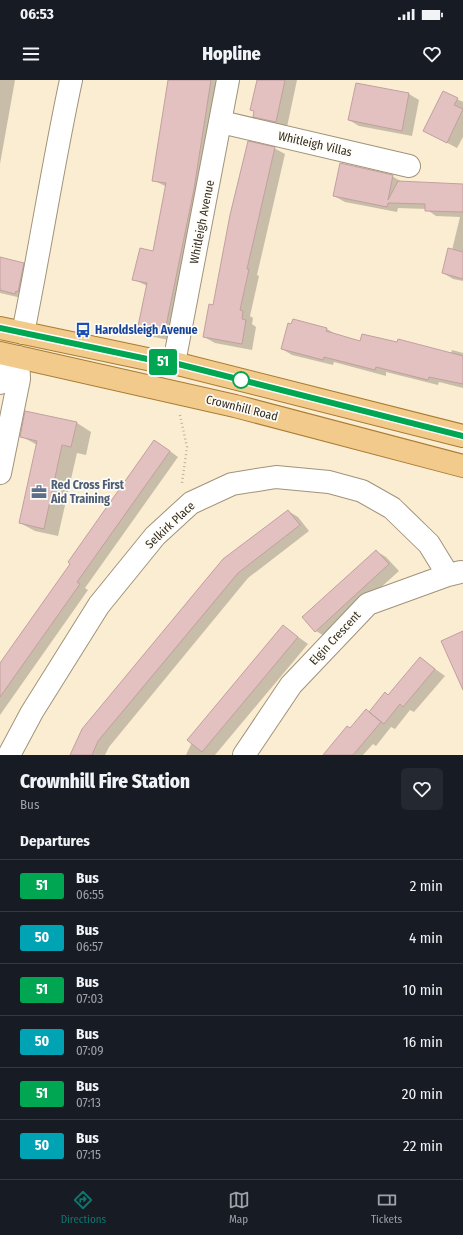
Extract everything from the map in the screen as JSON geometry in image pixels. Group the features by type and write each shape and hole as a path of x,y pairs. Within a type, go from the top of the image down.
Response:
{"main road":[{"path":"0,328 152,360 174,363 463,436"},
{"name":"Crownhill Road","path":"9,355 235,406 463,466"}],"street":[{"path":"23,333 37,267 54,157 71,80"},
{"name":"Whitleigh Avenue","path":"174,363 228,80"},
{"name":"Whitleigh Villas","path":"221,122 409,166"},
{"name":"Crownhill Road","path":"0,342 9,355"},
{"path":"0,383 9,355"},
{"path":"0,473 19,380 9,355"},
{"name":"Selkirk Place","path":"9,755 32,712 99,605 155,536 191,503 232,484 276,477 329,482 362,491 392,508 456,573"},
{"name":"Elgin Crescent","path":"244,755 291,685 368,604 456,573"},
{"path":"0,752 4,755"}],"path":[{"path":"168,390 179,413 187,447 182,484"}],"building":[{"path":"168,80 211,80 194,189 164,336 137,331 147,283 132,280 140,248 153,251 166,183 152,181"},
{"path":"257,80 285,80 276,122 253,117 254,111 250,110"},
{"path":"356,83 409,93 402,131 348,120"},
{"path":"443,91 458,98 454,105 463,109 447,143 423,131"},
{"path":"248,141 275,147 247,269 249,269 240,310 243,311 242,319 246,320 242,344 203,337 209,304 213,305 230,215"},
{"path":"340,163 393,175 388,200 398,181 463,184 463,212 425,211 425,204 388,203 387,207 333,196"},
{"path":"448,248 463,252 463,279 442,273"},
{"path":"0,257 24,263 18,292 16,291 15,294 0,290"},
{"path":"293,319 327,328 326,331 360,341 362,334 397,342 398,339 463,356 463,384 429,377 428,380 376,367 375,370 324,357 323,360 281,349 288,323 291,324"},
{"name":"Red Cross First Aid Training","path":"25,411 77,422 71,447 62,445 44,529 19,523 37,441 20,437"},
{"path":"154,440 170,451 77,582 80,584 0,697 0,663 70,564 68,562"},
{"path":"288,510 300,525 238,573 98,741 92,755 70,755 82,729 223,559"},
{"path":"376,550 389,564 315,632 302,617"},
{"path":"283,625 298,637 202,752 187,740"},
{"path":"463,631 463,690 441,641"},
{"path":"420,657 435,669 403,707 400,704 384,724 369,712 385,692 388,695"},
{"path":"366,709 381,722 353,755 323,755 347,726 350,728"}],"bus line":[{"name":"51","path":"0,328 152,360 174,363 463,436"}],"place":[{"name":"Haroldsleigh Avenue","path":"83,330"},
{"name":"Red Cross First Aid Training","path":"39,492"}]}
